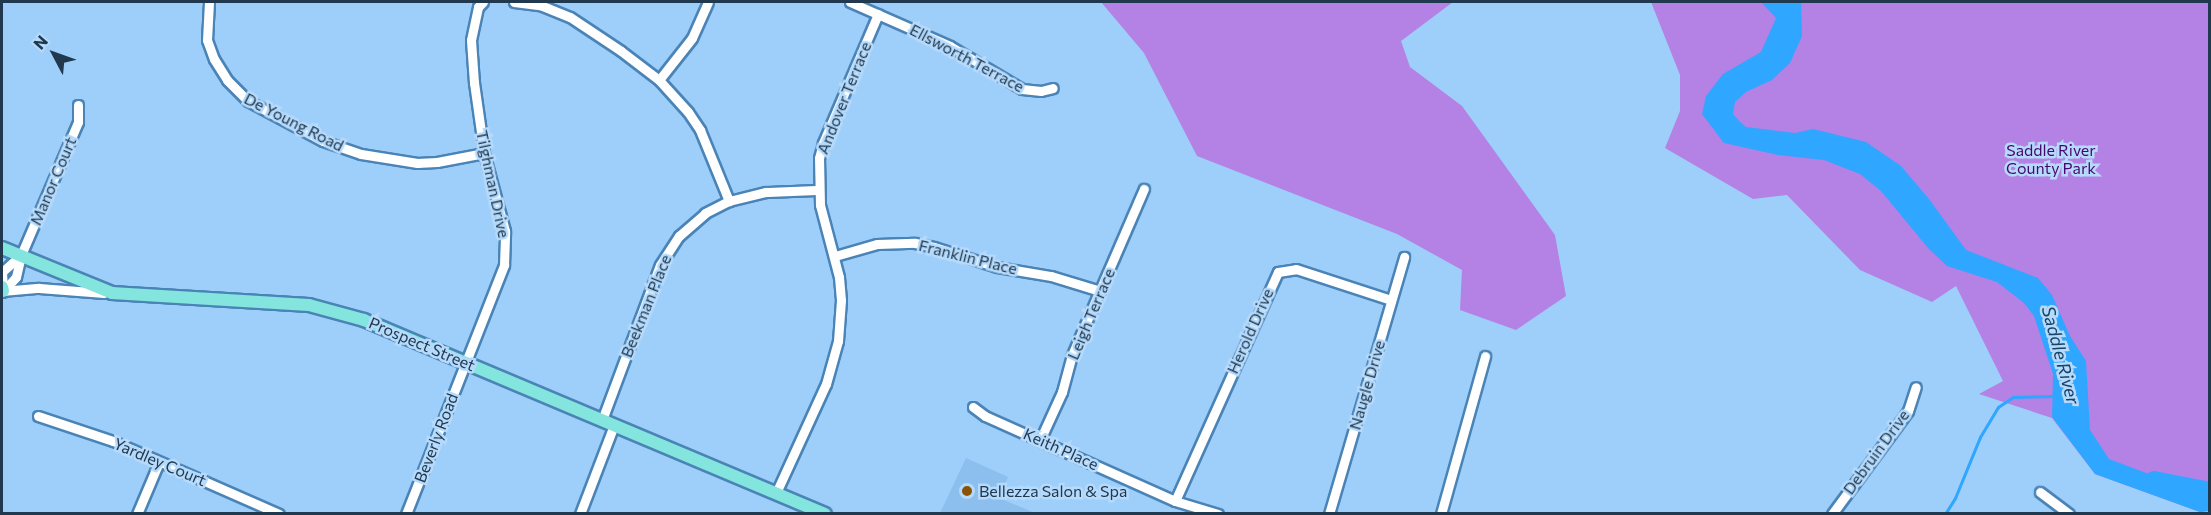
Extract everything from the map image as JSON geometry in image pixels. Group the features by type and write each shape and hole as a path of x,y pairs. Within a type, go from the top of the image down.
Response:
{"main road":[{"name":"Prospect Street","path":"2,248 112,293 309,305 334,310 364,320 825,513"}],"street":[{"name":"De Young Road","path":"209,2 207,40 214,59 236,92 248,101 323,141 361,154 417,162 437,162 484,153"},
{"name":"Tilghman Drive","path":"465,362 499,281 506,248 505,231 484,153 471,40 478,7 483,2"},
{"path":"514,2 540,5 570,17 659,80 700,130 729,201"},
{"path":"659,80 692,38 708,2"},
{"name":"Ellsworth Terrace","path":"850,2 950,46 1022,89 1041,91 1053,88"},
{"name":"Andover Terrace","path":"776,493 833,363 840,322 840,289 835,256 818,190 817,174 823,143 878,14"},
{"name":"Manor Court","path":"2,289 16,277 21,255 78,122 78,105"},
{"name":"Leigh Terrace","path":"1040,440 1062,392 1072,355 1144,189"},
{"name":"Beekman Place","path":"602,420 660,265 669,250 693,222 729,201 766,192 818,190"},
{"name":"Franklin Place","path":"835,256 877,244 915,243 997,267 1051,276 1100,291"},
{"name":"Manor Court","path":"2,289 2,272 21,255"},
{"name":"Naugle Drive","path":"1329,513 1404,257"},
{"name":"Herold Drive","path":"1175,501 1278,272 1284,268 1296,269 1391,300"},
{"path":"2,289 39,288 112,293"},
{"path":"1441,513 1485,356"},
{"name":"Beverly Road","path":"406,513 465,362"},
{"name":"Debruin Drive","path":"1832,513 1908,411 1916,387"},
{"name":"Keith Place","path":"974,407 985,416 1175,501 1218,513"},
{"name":"Yardley Court","path":"38,416 113,441 279,513"},
{"path":"580,513 614,425"},
{"path":"137,513 159,462"},
{"path":"2040,492 2069,513"}],"shaded area":[{"path":"966,458 1008,477 999,498 1035,513 940,513"}],"green space":[{"path":"1101,2 1453,2 1401,41 1410,67 1462,106 1555,235 1566,296 1516,330 1460,310 1462,270 1397,234 1197,156 1144,53"},
{"name":"Saddle River County Park","path":"1651,2 2209,2 2209,511 2200,512 2095,474 2052,418 1979,394 2003,381 1956,286 1932,302 1860,270 1787,195 1753,199 1665,148 1680,111 1680,75"}],"water":[{"path":"1761,2 1801,2 1802,36 1790,63 1772,80 1746,92 1735,102 1733,114 1740,122 1746,127 1795,133 1813,129 1866,142 1901,166 1929,199 1966,250 2038,278 2052,295 2070,336 2086,361 2090,430 2109,459 2178,485 2188,493 2209,489 2209,511 2200,512 2095,474 2052,417 2053,374 2034,316 2024,303 1997,282 1947,266 1928,248 1881,191 1860,174 1824,160 1778,155 1724,143 1702,114 1706,96 1723,74 1761,52 1776,18"}],"waterway":[{"path":"1945,514 1955,498 1980,437 1998,407 2013,397 2056,396"},
{"name":"Saddle River","path":"2154,480 2210,491"}],"place":[{"name":"Bellezza Salon & Spa","path":"967,491"}]}
